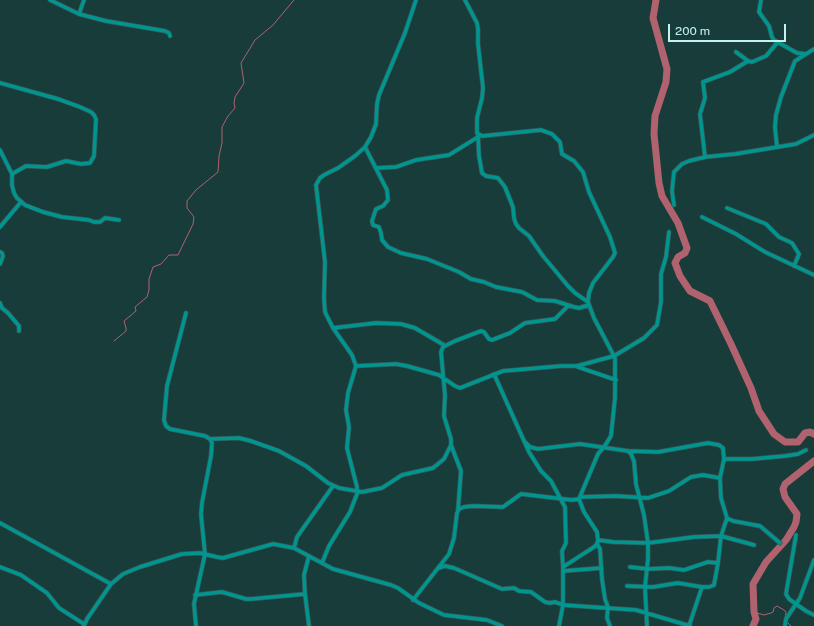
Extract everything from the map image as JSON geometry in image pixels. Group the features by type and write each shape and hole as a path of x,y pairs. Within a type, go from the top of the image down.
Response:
{"street":[{"path":"50,0 57,2 79,14 106,21 166,31 170,36"},
{"path":"79,14 84,0"},
{"path":"322,563 329,546 350,512 357,492 347,448 349,427 346,410 348,393 356,366 352,355 333,328 324,304 325,262 316,185 320,178 344,164 365,147 374,130 377,119 377,104 379,95 405,33 416,0"},
{"path":"466,0 478,28 482,98 476,128 482,173 486,176 498,178 505,187 513,207 516,224 529,236 543,256 568,286 589,304"},
{"path":"761,0 759,12 769,26 772,37 777,43 797,53 806,54"},
{"path":"705,157 700,114 705,98 703,82 730,72 748,61 752,62 766,56 777,43"},
{"path":"777,147 775,127 776,115 795,61 814,49"},
{"path":"736,52 748,61"},
{"path":"0,83 58,99 80,107 94,114 96,119 94,156 90,163 81,164 66,161 47,167 26,166 12,174"},
{"path":"376,168 396,167 416,160 449,156 478,136 535,130 549,132 552,134 560,142 562,154 574,161 583,172 589,192 610,237 614,253 610,263 593,283 589,293 589,304 594,318 616,361 615,398 611,436 598,454 580,498 584,512 597,532 605,599 608,607 607,618 610,626"},
{"path":"674,205 672,191 674,172 682,164 705,157 735,154 796,144 814,136"},
{"path":"365,147 386,186 388,195 386,203 376,209 372,221 373,224 378,227 382,240 388,247 401,253 427,260 459,272 471,279 484,282 496,288 518,291 537,300 555,301 579,308 589,304"},
{"path":"0,150 12,174 13,189 21,202 43,212 62,217 89,220 94,222 100,222 105,218 119,220"},
{"path":"0,227 21,202"},
{"path":"727,208 766,224 779,237 792,243 799,254 794,266"},
{"path":"702,217 794,266 814,275"},
{"path":"356,366 396,364 407,366 443,378 460,388 494,374 514,370 577,366 614,356 644,338 657,325 661,302 661,274 666,257 669,232"},
{"path":"0,252 3,256 0,264"},
{"path":"0,303 2,308 19,326 19,331"},
{"path":"413,600 439,568 452,548 458,511 461,471 451,445 444,416 445,395 441,352 444,345 481,331 484,332 488,339 492,340 510,333 525,323 555,319 568,306"},
{"path":"186,313 173,368 167,386 164,420 166,426 170,429 205,436 210,439 239,438 251,440 280,451 306,466 322,479 334,486 357,492 382,488 402,475 432,468 444,460 451,445"},
{"path":"333,328 376,323 402,324 415,328 444,345"},
{"path":"577,366 616,380"},
{"path":"494,374 529,452 537,466 550,481 566,510 566,542 562,551 563,605 559,626"},
{"path":"196,626 194,604 205,554 201,514 211,456 212,447 210,439"},
{"path":"525,442 530,447 538,449 580,444 628,451 658,452 714,443 723,448 724,459 720,478 722,503 727,518 721,536 714,585 702,587 678,583 646,587 627,586"},
{"path":"724,459 752,459 785,456 798,454 806,450"},
{"path":"628,451 634,461 636,484 644,515 648,543 646,587 647,626"},
{"path":"458,511 464,507 503,507 521,494 572,500 580,498 616,496 648,498 665,492 691,477 703,475 720,478"},
{"path":"294,548 297,537 334,486"},
{"path":"727,518 733,521 760,526 780,543"},
{"path":"0,523 111,584"},
{"path":"796,535 786,594 789,599 814,615"},
{"path":"563,569 597,542 648,543 694,537 721,536 754,544"},
{"path":"0,567 21,575 47,594 59,608 84,625 111,584 123,574 182,554 195,552 223,558 273,544 294,548 333,569 391,585 403,591 413,600 444,615 481,619 500,625"},
{"path":"309,556 304,575 309,626"},
{"path":"785,626 786,619 800,598 814,560"},
{"path":"630,567 684,570 708,562 718,563"},
{"path":"439,568 445,566 454,568 502,589 514,588 519,591 531,592 550,603 555,602 563,605 608,607 646,612 690,626 702,587"},
{"path":"563,569 601,568"},
{"path":"195,595 222,592 240,598 251,599 305,594"}],"waterway":[{"path":"114,341 126,331 124,321 136,311 135,307 147,297 149,290 149,279 153,267 161,264 169,255 178,255 193,224 194,217 187,208 187,201 196,190 218,172 222,143 222,127 228,116 235,108 235,97 244,83 241,63 255,40 273,25 294,0"},
{"path":"656,0 653,18 667,69 666,82 655,116 654,134 659,183 662,196 678,223 687,248 685,253 678,257 675,263 680,276 690,291 710,301 751,388 759,411 774,434 785,442 798,442 805,433 810,432 814,434"},
{"path":"753,626 756,619 754,612 753,584 766,562 786,540 796,522 797,514 785,497 783,489 785,484 814,461"},
{"path":"754,612 764,615 773,612 774,608 777,606 786,612 785,618"},
{"path":"787,622 791,626"}]}
